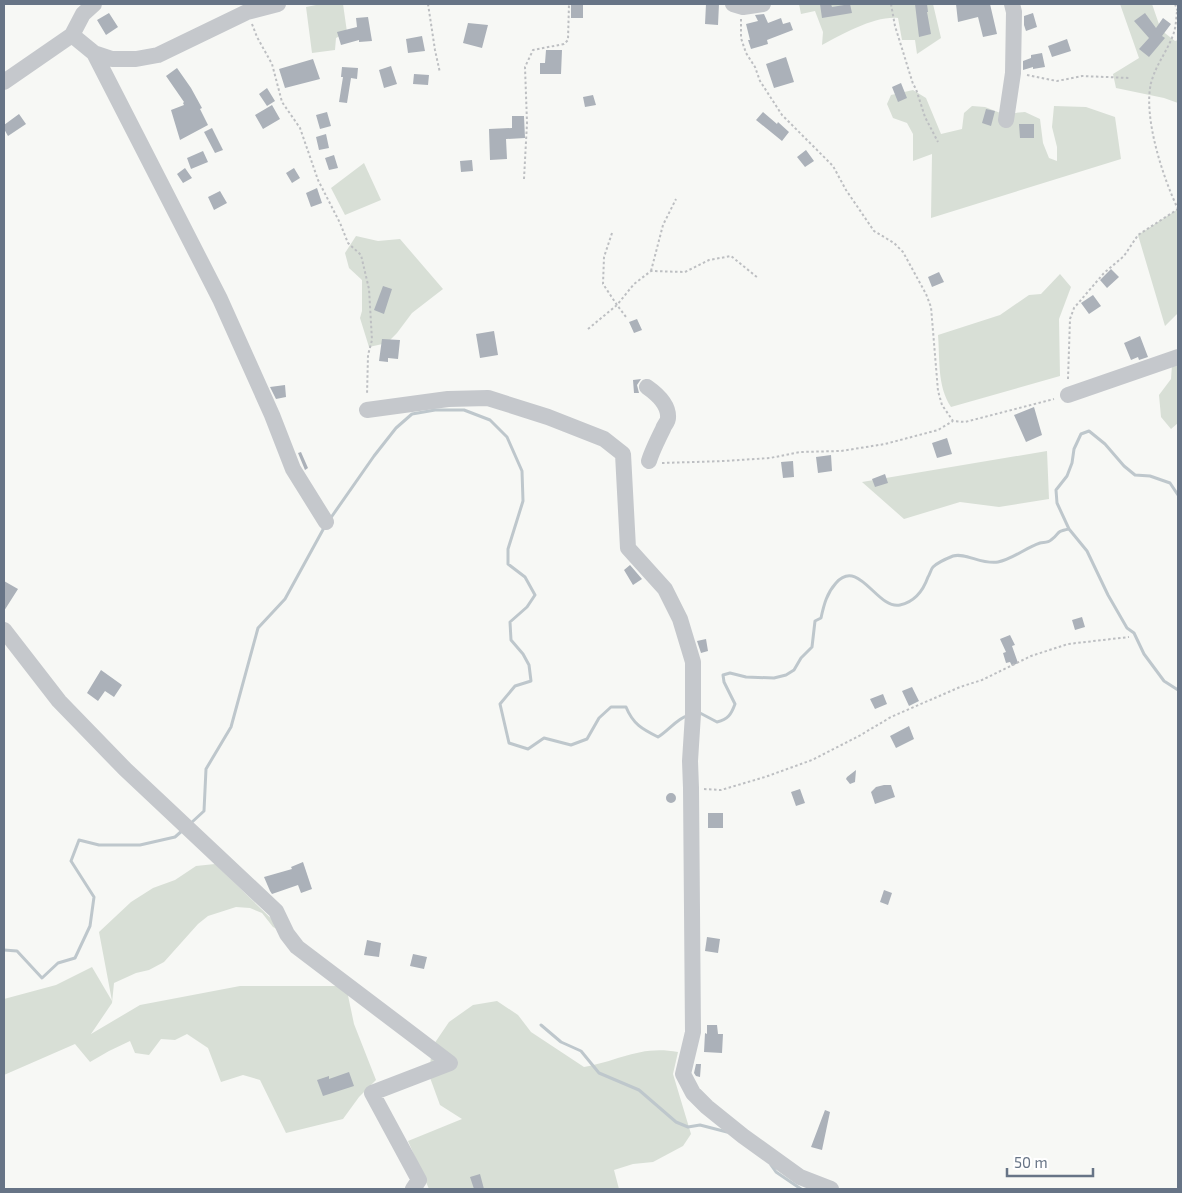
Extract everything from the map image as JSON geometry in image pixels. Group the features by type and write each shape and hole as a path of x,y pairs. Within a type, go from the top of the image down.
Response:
{"street":[{"path":"4,82 72,35 83,14 94,4"},
{"path":"72,35 94,53 112,59 136,59 158,55 247,12 278,4"},
{"path":"738,5 763,4"},
{"path":"1006,120 1013,73 1014,12 1012,4"},
{"path":"94,53 220,299 272,415 293,470 326,522"},
{"path":"1068,395 1178,357"},
{"path":"647,387 658,395 664,404 669,419 649,461"},
{"path":"366,410 448,399 488,398 548,417 604,439 623,454 628,548 665,589 680,619 694,662 690,761 692,788 693,1032 683,1074 694,1093 707,1107 743,1136 800,1177 831,1189"},
{"path":"4,630 66,708 125,769 276,911 287,934 298,947 450,1063 372,1093 420,1180 414,1189"}],"path":[{"path":"428,4 434,50 440,73"},
{"path":"524,179 527,124 525,67 533,50 564,44 568,40 569,4"},
{"path":"891,4 895,26 924,117 938,142"},
{"path":"649,461 658,464 725,461 770,458 800,452 841,451 894,442 938,430 953,421 965,422 1068,395 1070,319 1074,308 1104,274 1124,256 1138,236 1178,209 1170,193 1151,128 1149,111 1151,84 1159,62 1174,34 1178,12 1175,4"},
{"path":"738,5 741,38 760,81 782,115 833,166 874,231 894,243 903,252 926,294 931,307 938,392 942,405 953,421"},
{"path":"247,12 257,37 272,64 282,102 300,128 318,180 340,222 348,243 361,255 368,278 372,340 368,355 366,410"},
{"path":"1013,73 1057,81 1082,76 1129,78"},
{"path":"588,329 617,304 634,284 651,271 663,225 676,199"},
{"path":"612,233 604,257 603,284 626,317"},
{"path":"651,271 685,272 709,260 731,256 758,278"},
{"path":"692,788 721,790 812,760 891,717 960,687 982,680 1031,656 1068,644 1129,637"}],"shaded area":[{"path":"321,4 343,4 347,32 336,38 335,50 312,53 306,7"},
{"path":"799,4 933,4 941,38 917,54 915,40 902,40 898,18 889,18 859,27 822,45 823,32 815,11 801,14"},
{"path":"1120,4 1152,4 1161,30 1175,41 1178,40 1178,103 1164,98 1116,88 1113,74 1139,58"},
{"path":"913,90 926,98 941,134 962,129 964,113 972,106 985,107 1003,114 1025,112 1040,119 1043,143 1049,158 1057,161 1057,147 1052,127 1054,106 1086,107 1115,117 1121,159 931,218 932,154 913,161 913,134 907,123 893,118 887,104 891,95"},
{"path":"364,163 381,200 345,215 331,188"},
{"path":"1178,209 1178,313 1165,326 1138,235"},
{"path":"356,236 378,241 400,239 443,289 412,313 387,343 369,347 360,318 362,311 362,280 349,268 345,253"},
{"path":"1060,274 1071,287 1059,319 1060,376 951,407 941,381 938,335 1000,315 1029,295 1041,294"},
{"path":"1178,363 1178,423 1171,429 1161,417 1159,395 1171,379 1172,365"},
{"path":"1047,451 1049,499 999,507 960,502 904,519 862,482"},
{"path":"215,864 287,934 273,927 262,913 250,908 236,907 208,916 198,924 164,962 149,970 136,973 114,983 112,1003 91,1034 140,1005 240,986 346,986 354,1024 376,1080 359,1097 343,1119 286,1133 260,1080 243,1075 221,1082 208,1048 187,1034 175,1040 161,1039 149,1055 135,1053 130,1041 90,1062 75,1044 4,1075 4,999 56,985 92,967 112,1001 99,932 131,902 153,888 175,880 196,866"},
{"path":"497,1001 518,1015 531,1032 584,1067 641,1052 664,1050 678,1052 673,1074 691,1134 683,1146 653,1162 633,1164 614,1170 619,1189 429,1189 408,1141 462,1119 440,1105 429,1075 432,1047 449,1022 473,1005"}],"building":[{"path":"706,4 719,4 718,25 705,24"},
{"path":"820,4 831,4 832,7 850,4 852,13 822,18"},
{"path":"915,4 927,4 931,34 919,37"},
{"path":"956,4 990,4 997,34 983,37 978,17 958,22"},
{"path":"571,5 583,5 583,18 571,18"},
{"path":"109,13 118,27 106,35 97,20"},
{"path":"1033,13 1037,27 1026,31 1024,16"},
{"path":"1145,13 1156,28 1163,18 1171,24 1162,36 1165,38 1149,57 1139,49 1149,38 1134,21"},
{"path":"764,14 768,23 781,18 783,24 790,22 793,30 767,40 768,44 751,49 746,24 758,21 755,15"},
{"path":"368,17 372,41 359,42 359,40 341,45 337,32 357,27 356,18"},
{"path":"468,23 488,25 482,48 463,43"},
{"path":"422,36 425,51 408,53 406,39"},
{"path":"1067,39 1071,51 1052,57 1048,46"},
{"path":"546,50 562,50 561,74 540,74 540,63 545,63"},
{"path":"1042,53 1045,67 1033,69 1033,67 1023,70 1023,61 1031,58 1031,55"},
{"path":"786,57 794,82 774,88 766,64"},
{"path":"313,59 320,79 285,88 279,69"},
{"path":"391,66 397,84 384,88 379,70"},
{"path":"342,67 358,68 357,79 351,78 347,103 339,102 343,77 341,77"},
{"path":"177,68 202,108 200,109 208,125 180,140 171,110 184,105 184,102 166,76"},
{"path":"414,74 429,75 428,85 413,84"},
{"path":"901,83 907,98 898,102 892,87"},
{"path":"267,88 275,101 267,106 259,94"},
{"path":"593,95 596,105 585,107 583,97"},
{"path":"272,105 280,119 263,129 255,115"},
{"path":"986,109 995,111 991,126 982,123"},
{"path":"327,112 331,126 320,129 316,115"},
{"path":"763,112 789,132 782,141 756,120"},
{"path":"19,114 26,124 8,136 4,125"},
{"path":"512,116 524,116 525,138 506,139 507,159 490,160 489,129 512,128"},
{"path":"1019,124 1034,124 1034,138 1020,138"},
{"path":"212,128 223,150 215,153 204,132"},
{"path":"326,134 329,148 319,150 316,137"},
{"path":"806,150 814,161 805,167 797,157"},
{"path":"203,151 208,162 191,169 187,158"},
{"path":"334,155 338,168 329,170 325,158"},
{"path":"472,160 473,171 461,172 460,161"},
{"path":"185,168 192,178 183,183 177,174"},
{"path":"294,168 300,178 292,183 286,173"},
{"path":"317,188 322,203 311,207 306,193"},
{"path":"220,191 227,203 214,210 208,197"},
{"path":"1111,269 1119,277 1107,288 1100,280"},
{"path":"939,272 944,282 932,287 928,277"},
{"path":"383,286 392,289 384,314 374,310"},
{"path":"1093,295 1101,306 1089,314 1081,303"},
{"path":"637,319 642,330 634,333 629,322"},
{"path":"494,331 498,355 480,358 476,334"},
{"path":"1140,336 1148,357 1139,360 1138,357 1131,360 1124,343"},
{"path":"382,339 400,340 398,359 388,358 388,362 379,361"},
{"path":"641,379 637,385 639,393 634,393 633,380"},
{"path":"285,385 286,397 276,399 270,387"},
{"path":"1034,407 1042,435 1026,442 1014,415"},
{"path":"947,438 952,454 937,458 932,443"},
{"path":"301,452 308,468 305,470 298,453"},
{"path":"831,455 832,471 818,473 816,457"},
{"path":"793,461 794,477 783,478 781,462"},
{"path":"885,474 888,483 875,487 872,479"},
{"path":"630,565 642,579 633,585 624,570"},
{"path":"4,581 18,589 4,611"},
{"path":"1082,617 1085,627 1075,630 1072,620"},
{"path":"1010,635 1015,645 1012,646 1018,663 1012,666 1010,662 1006,663 1003,653 1006,652 1000,639"},
{"path":"706,639 708,651 701,653 697,641"},
{"path":"101,670 122,685 114,697 105,691 98,701 87,693"},
{"path":"912,687 919,701 909,706 902,691"},
{"path":"883,694 887,704 875,709 870,699"},
{"path":"909,726 914,739 896,748 890,736"},
{"path":"856,770 855,782 850,784 846,779"},
{"path":"891,785 895,797 875,804 871,792 876,787"},
{"path":"800,789 805,803 796,806 791,792"},
{"path":"669,793 673,793 676,798 675,802 669,803 666,800 666,796"},
{"path":"708,813 723,813 723,828 708,828"},
{"path":"303,862 312,889 301,893 298,885 272,894 264,877 292,869 291,867"},
{"path":"884,890 892,893 888,905 880,902"},
{"path":"707,937 720,939 718,953 705,951"},
{"path":"367,940 381,943 379,957 364,955"},
{"path":"413,954 427,957 424,969 410,966"},
{"path":"707,1025 717,1025 718,1034 723,1034 722,1053 704,1052"},
{"path":"696,1064 701,1064 700,1077 694,1073"},
{"path":"349,1072 354,1086 323,1096 317,1080 329,1076 329,1079"},
{"path":"825,1110 830,1112 822,1150 811,1147"},
{"path":"480,1174 484,1189 474,1189 470,1177"}],"waterway":[{"path":"330,519 374,456 396,428 412,414 435,410 464,410 490,420 507,437 522,471 523,501 508,549 508,564 525,577 535,595 527,607 510,622 511,640 523,654 529,665 531,681 515,686 500,704 509,743 528,749 544,738 571,745 587,739 599,718 611,707 626,707 632,718 639,725 658,737 680,719 687,716"},
{"path":"1069,529 1057,503 1056,490 1067,476 1072,463 1074,449 1081,434 1089,431 1105,444 1124,466 1135,475 1150,476 1170,483 1178,495"},
{"path":"191,823 204,811 206,769 231,727 258,628 285,599 325,526"},
{"path":"698,713 717,722 730,714 735,704 724,682 723,675 730,673 746,677 774,678 786,675 794,670 801,658 812,647 815,621 821,618 830,591 844,577 852,576 860,580 884,600 892,604 905,604 917,595 933,567 948,558 958,555 986,562 998,562 1035,545 1048,542 1059,532 1069,529 1087,551 1108,595 1127,628 1134,633 1144,654 1164,681 1178,690"},
{"path":"4,950 17,951 42,978 58,963 75,958 90,926 94,897 71,861 79,840 99,845 140,845 175,837 183,830"},
{"path":"541,1025 561,1042 581,1051 599,1073 639,1090 676,1122 688,1127 700,1125 727,1132"},
{"path":"771,1165 776,1172 801,1189"}]}
